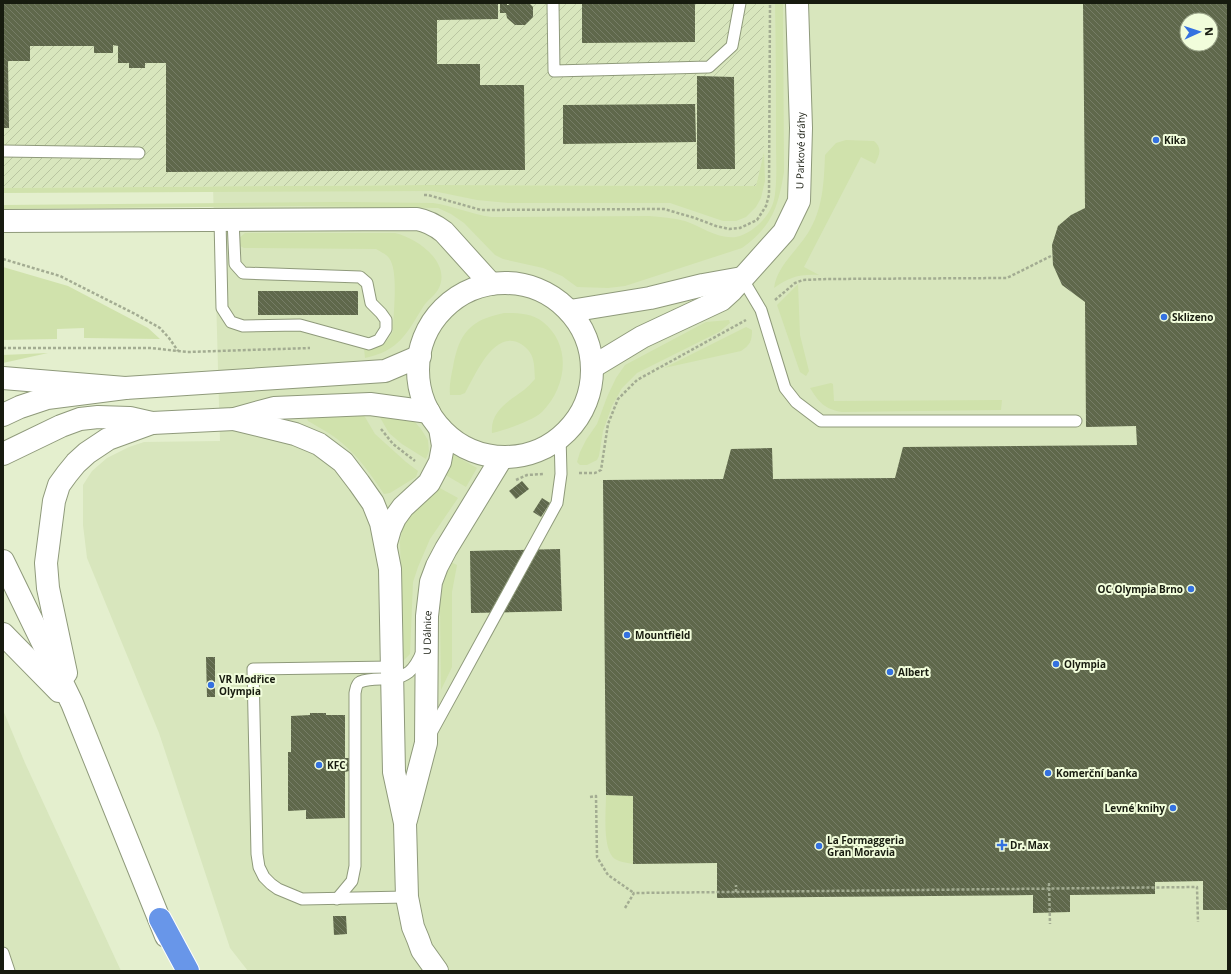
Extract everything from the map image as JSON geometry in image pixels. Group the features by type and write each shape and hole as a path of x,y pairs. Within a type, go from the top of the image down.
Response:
{"highway":[{"path":"160,919 188,971"}],"street":[{"name":"U Parkové dráhy","path":"594,366 642,337 721,300 784,232 799,201 801,128 797,3"},
{"path":"3,221 417,219 427,221 444,232 492,284"},
{"path":"570,311 650,298 702,285 742,278"},
{"name":"U Dálnice","path":"386,543 395,518 403,507 429,483 443,454 443,446 420,386 418,370 422,342 428,330 444,309 454,300 466,293 492,284 520,284 547,293 570,311 582,327 593,355 593,381 586,401 571,425 560,435 541,448 501,460 437,566 431,582 427,616 426,743 406,823"},
{"path":"3,415 20,407 47,398 125,388 385,372 420,356"},
{"path":"3,378 125,388"},
{"path":"3,454 61,426 80,419 114,417 152,423 234,419 274,408 370,404 434,420 450,439 461,447 475,454 501,460"},
{"name":"U Dálnice","path":"234,419 295,434 319,444 343,462 373,503 381,523 390,570 394,772 406,823 407,897 411,920 422,950 437,971"},
{"path":"72,703 48,588 46,563 54,501 59,485 76,463 87,453 108,439 152,423"},
{"path":"3,561 72,703 160,919 179,971"},
{"path":"3,634 72,703"}],"lane":[{"path":"554,3 554,71 709,67 732,46 740,3"},
{"path":"3,152 139,153"},
{"path":"226,220 235,264 243,273 360,277 367,283 371,303 386,320 386,330 379,340 369,344 300,325 243,326 231,322 222,308 226,220"},
{"path":"742,278 761,310 785,388 796,402 821,421 1076,421"},
{"path":"426,743 557,503 561,474 560,435"},
{"path":"407,897 302,899 278,889 264,877 259,867 257,854 253,669 392,673 404,675 412,669 420,658 427,642"},
{"path":"337,899 352,881 356,866 355,693 360,682 392,673"},
{"path":"3,953 8,971"}],"path":[{"path":"420,195 428,195 481,210 664,209 716,226 740,228 748,225 757,220 766,206 769,195 770,3"},
{"path":"513,484 517,479 527,475 595,473 601,470 608,424 618,399 637,380 739,325 795,283 803,280 835,279 1007,278 1053,255"},
{"path":"3,259 60,276 138,315 160,328 170,338 178,351"},
{"path":"3,348 150,348 187,352 310,348"},
{"path":"370,404 374,417 393,444 423,469 434,475"},
{"path":"590,797 596,796 597,857 608,875 634,893 1197,887 1198,922"},
{"path":"1049,882 1050,924"},
{"path":"736,885 736,892"},
{"path":"625,908 634,893"}],"shaded area":[{"path":"3,3 764,3 764,152 756,186 430,185 3,188"},
{"path":"764,3 1228,3 1228,971 248,971 230,948 159,733 87,558 83,525 83,485 92,471 107,458 129,447 144,442 220,441 213,186 756,186 764,151"},
{"path":"775,3 783,3 784,172 779,196 772,215 760,232 742,248 625,286 608,288 577,287 562,276 543,268 503,259 495,255 464,223 451,214 438,208 300,206 3,209 3,205 339,202 433,203 491,217 662,217 685,221 722,236 736,237 747,233 757,226 766,216 774,200 776,184"},
{"path":"846,140 874,141 879,147 879,155 875,164 861,157 804,267 819,275 795,277 774,288 783,266 808,233 817,214 822,195 825,155 836,143"},
{"path":"764,152 765,181 761,198 756,207 746,217 736,221 723,221 670,203 508,203 477,200 433,191 3,193 3,188 430,185 756,186"},
{"path":"245,233 395,233 413,240 422,246 436,260 440,269 441,278 439,288 425,305 401,340 386,351 365,358 364,348 382,345 388,340 393,331 395,282 392,264 389,258 376,249 244,248 240,246 238,239"},
{"path":"3,267 68,286 148,328 160,339 84,338 84,328 57,329 57,339 3,340"},
{"path":"798,284 800,335 809,371 806,376 800,372 777,305"},
{"path":"504,313 529,315 543,322 552,331 559,342 563,366 557,391 542,412 526,422 492,433 492,425 497,413 535,379 533,359 526,347 511,341 502,343 494,348 487,356 465,393 460,395 450,395 450,385 459,345 468,330 483,320"},
{"path":"729,320 730,323 719,332 637,373 622,388 612,406 603,431 597,460 587,465 580,465 577,462 586,440 597,424 616,378 625,365 706,322"},
{"path":"746,327 752,330 752,337 747,347 741,351 664,368"},
{"path":"48,353 3,363 3,355"},
{"path":"831,383 833,384 834,401 1002,400 1001,410 842,412 826,407 816,397 810,388"},
{"path":"362,412 375,434 418,471 416,477 390,493 384,494 365,467 348,448 326,431 308,421 306,416"},
{"path":"378,414 413,420 428,440 429,451 426,459 402,444 389,433"},
{"path":"452,454 477,468 466,487 444,474"},
{"path":"438,487 458,498 430,539 418,567 413,582 410,654 403,661 400,542 402,532 408,516"},
{"path":"451,562 457,565 452,592 452,667 441,690 440,605 443,585"},
{"path":"3,710 25,763 121,971 3,971"},
{"path":"606,795 633,796 633,864 615,859 608,847 605,820"}],"building":[{"path":"3,3 498,3 498,19 437,20 437,64 480,64 480,85 524,85 525,170 166,172 166,63 145,63 145,68 129,68 129,63 118,63 118,46 113,45 113,53 94,53 94,46 30,46 30,61 8,61 9,128 3,128"},
{"path":"500,3 507,3 508,5 511,3 529,3 533,7 533,17 525,25 515,25 507,18 506,13 500,13"},
{"path":"582,3 695,3 695,42 582,43"},
{"path":"1083,3 1228,3 1228,910 1203,910 1203,881 1155,882 1155,894 1070,895 1070,912 1033,913 1033,895 717,898 717,863 633,864 633,796 606,795 603,480 723,479 731,449 772,448 773,479 895,478 903,447 1137,445 1136,426 1086,427 1085,302 1062,285 1053,265 1052,245 1058,226 1071,215 1085,208"},
{"path":"697,76 734,77 735,169 697,169"},
{"path":"695,104 696,142 563,144 563,105"},
{"path":"258,291 358,291 358,315 258,315"},
{"path":"522,481 529,489 516,499 509,491"},
{"path":"542,498 550,503 541,517 533,512"},
{"path":"560,549 562,611 471,613 470,551"},
{"name":"VR Modřice Olympia","path":"206,657 215,657 215,697 207,697"},
{"name":"KFC","path":"310,713 345,715 345,758 349,758 349,771 345,772 345,818 306,819 306,810 288,811 288,752 291,752 291,716 310,715"},
{"path":"333,916 346,916 347,934 334,935"}],"place":[{"name":"Kika","path":"1156,140"},
{"name":"Sklizeno","path":"1164,317"},
{"name":"OC Olympia Brno","path":"1191,589"},
{"name":"Mountfield","path":"627,635"},
{"name":"Olympia","path":"1056,664"},
{"name":"Albert","path":"890,672"},
{"name":"VR Modřice Olympia","path":"211,685"},
{"name":"KFC","path":"319,765"},
{"name":"Komerční banka","path":"1048,773"},
{"name":"Levné knihy","path":"1173,808"},
{"name":"Dr. Max","path":"1002,845"},
{"name":"La Formaggeria Gran Moravia","path":"819,846"}]}
